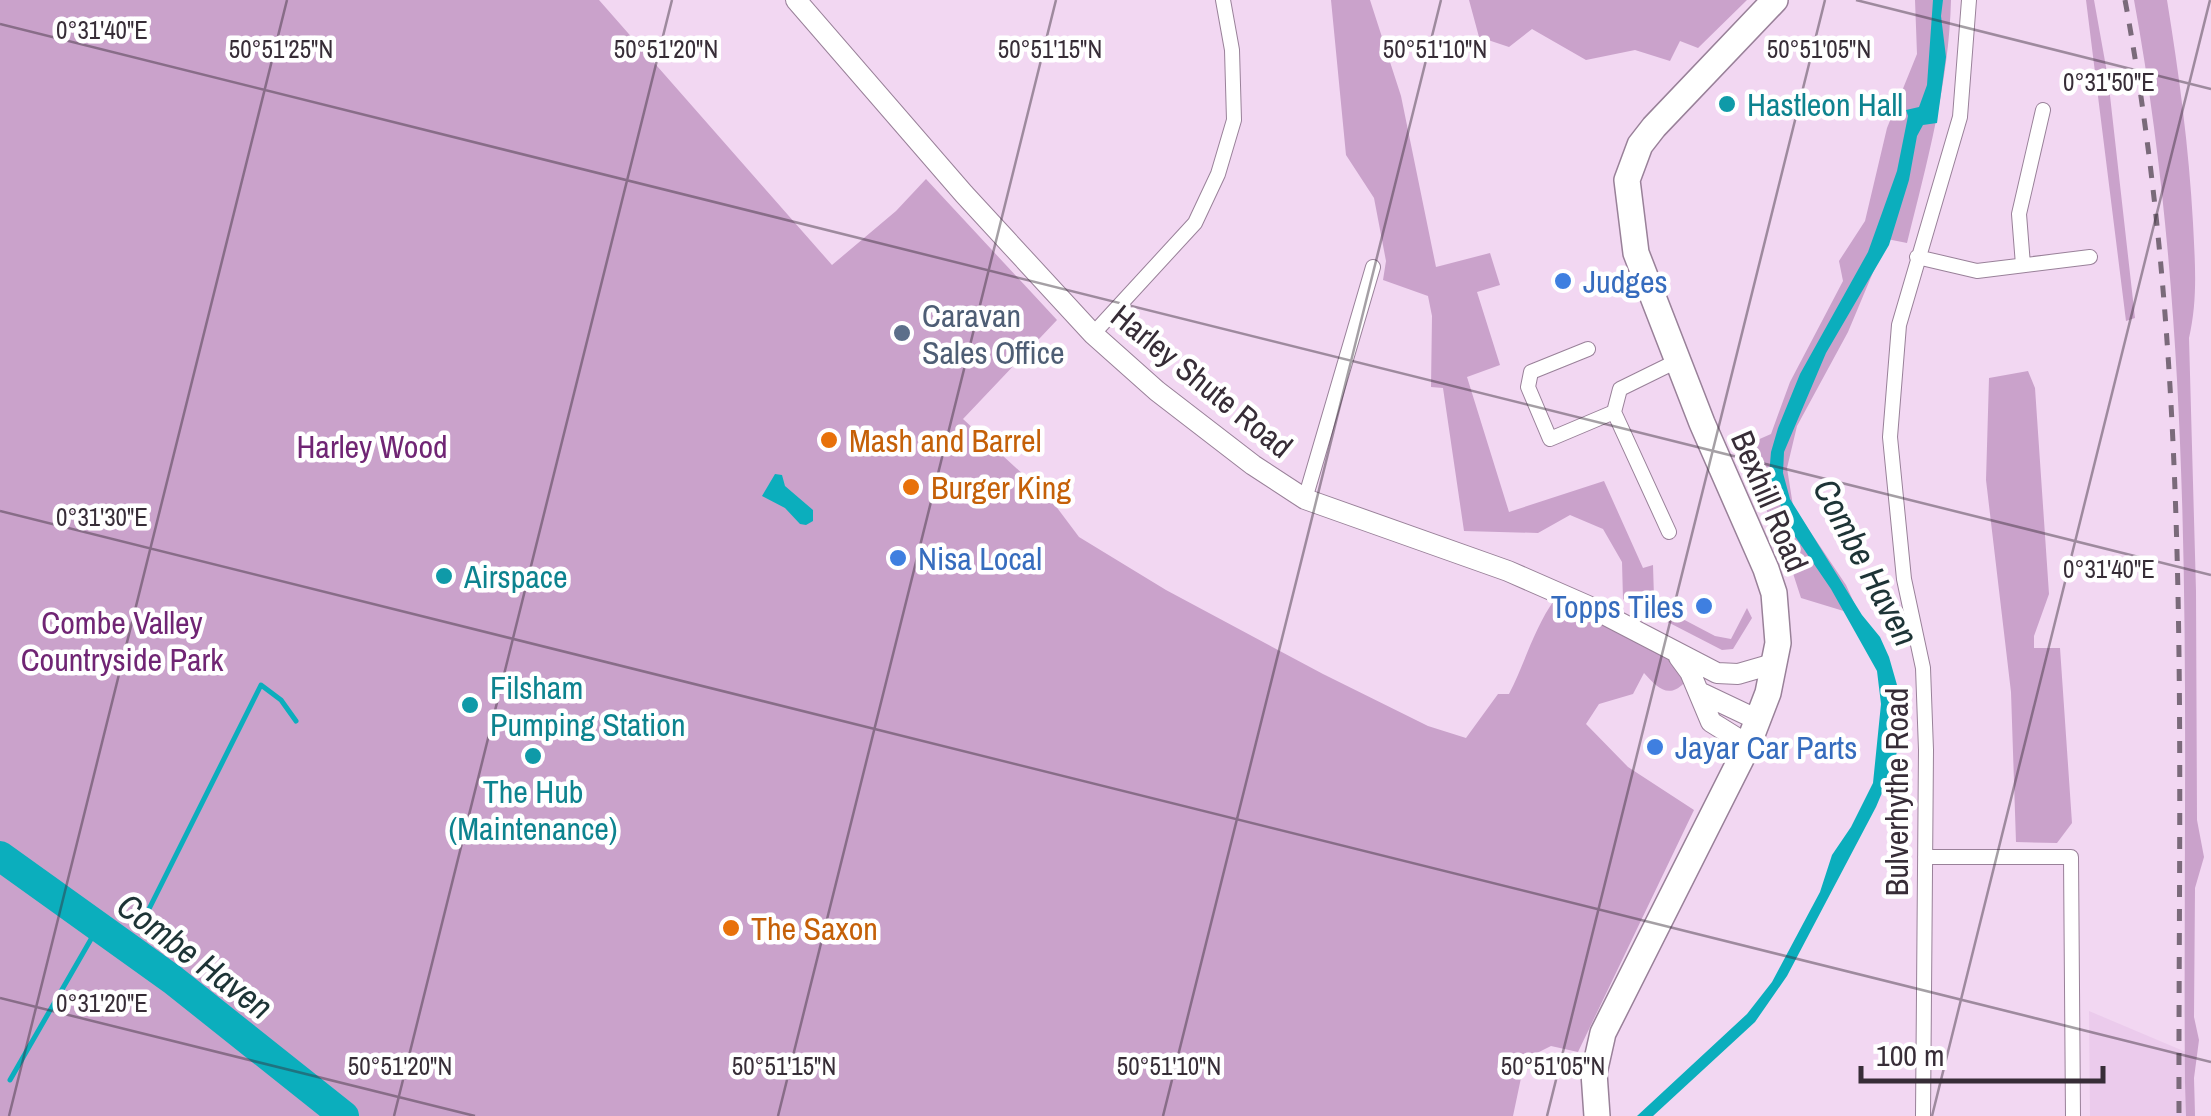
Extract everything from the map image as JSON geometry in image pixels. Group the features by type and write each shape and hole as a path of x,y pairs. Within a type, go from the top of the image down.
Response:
{"highway":[{"name":"Bexhill Road","path":"1597,1116 1595,1062 1603,1033 1748,745 1776,663 1778,618 1774,593 1677,362 1636,253 1626,194 1631,162 1654,127 1776,0"}],"main road":[{"name":"Harley Shute Road","path":"796,0 964,194 1094,334 1170,402 1253,465 1305,499 1508,571 1618,621 1703,668 1729,675 1776,663"},
{"path":"1678,655 1712,722 1748,745"},
{"path":"1699,692 1758,720"}],"street":[{"path":"1094,334 1195,224 1218,174 1234,120 1232,50 1223,0"},
{"name":"Bulverhythe Road","path":"1923,1116 1923,668 1904,578 1890,437 1899,325 1960,117 1969,0"},
{"path":"2023,265 2019,214 2043,110"},
{"path":"1916,257 1977,271 2090,257"},
{"path":"1305,499 1374,267"},
{"path":"1588,349 1531,372 1528,387 1550,439 1614,412"},
{"path":"1669,532 1614,412 1620,389 1677,362"},
{"path":"1925,857 2072,856 2073,1116"}],"shaded area":[{"path":"2089,1011 2193,1055 2195,1116 2090,1116"}],"green space":[{"path":"0,0 599,0 832,265 896,211 926,179 1057,320 963,419 1052,501 1079,537 1166,590 1428,726 1466,738 1498,694 1509,694 1555,599 1673,654 1684,683 1678,688 1662,689 1644,673 1633,694 1599,704 1586,724 1628,767 1694,810 1578,1052 1551,1046 1525,1059 1513,1116 0,1116"},
{"path":"1331,0 1370,0 1401,96 1436,267 1490,253 1500,285 1477,292 1500,365 1467,377 1509,512 1604,481 1643,568 1653,565 1654,598 1658,606 1715,636 1731,639 1747,608 1752,618 1733,649 1722,650 1623,599 1622,562 1603,529 1570,515 1538,533 1464,531 1443,388 1431,387 1432,316 1428,296 1383,280 1386,261 1374,198 1346,155"},
{"path":"1469,0 1747,0 1698,48 1680,41 1670,61 1635,50 1586,60 1532,29 1509,47 1479,37"},
{"path":"1915,0 1951,0 1941,92 1907,243 1887,239 1848,332 1797,426 1787,468 1793,506 1846,585 1860,616 1801,598 1789,561 1739,448 1771,434 1790,382 1843,281 1839,261 1865,221 1887,128 1917,54"},
{"path":"2086,0 2094,0 2108,78 2135,318 2126,321"},
{"path":"2134,0 2167,0 2183,111 2193,223 2195,295 2189,338 2197,820 2204,857 2195,888 2194,1017 2199,1040 2195,1116 2186,1116 2185,1083 2185,676 2178,405 2155,135"},
{"path":"2028,371 2035,388 2049,594 2034,636 2034,648 2060,648 2072,823 2057,843 2016,842 2011,692 1986,480 1989,378"}],"water":[{"path":"1933,0 1943,0 1946,57 1937,123 1923,125 1917,136 1909,180 1889,245 1826,353 1784,452 1783,473 1790,499 1889,657 1897,685 1895,762 1876,807 1787,976 1755,1022 1653,1116 1637,1116 1747,1014 1772,982 1820,892 1832,855 1873,783 1881,704 1877,671 1831,589 1790,529 1769,476 1778,428 1800,374 1868,252 1897,171 1906,110 1919,107 1927,85"},
{"path":"775,474 782,475 785,486 813,510 813,521 800,524 785,508 762,496"}],"waterway":[{"path":"149,909 261,685 281,700 296,721"},
{"name":"Combe Haven","path":"0,856 173,980 344,1116"},
{"path":"10,1080 98,927"}],"railway":[{"path":"2125,0 2147,139 2172,417 2179,696 2179,1116"}],"place":[{"name":"Hastleon Hall","path":"1727,104"},
{"name":"Judges","path":"1563,281"},
{"name":"Caravan Sales Office","path":"902,333"},
{"name":"Mash and Barrel","path":"829,440"},
{"name":"Burger King","path":"911,487"},
{"name":"Nisa Local","path":"898,558"},
{"name":"Airspace","path":"444,576"},
{"name":"Topps Tiles","path":"1704,606"},
{"name":"Filsham Pumping Station","path":"470,705"},
{"name":"Jayar Car Parts","path":"1655,747"},
{"name":"The Hub (Maintenance)","path":"533,756"},
{"name":"The Saxon","path":"731,928"}],"park label":[{"name":"Harley Wood","path":"372,446"},
{"name":"Combe Valley Countryside Park","path":"122,640"}]}
